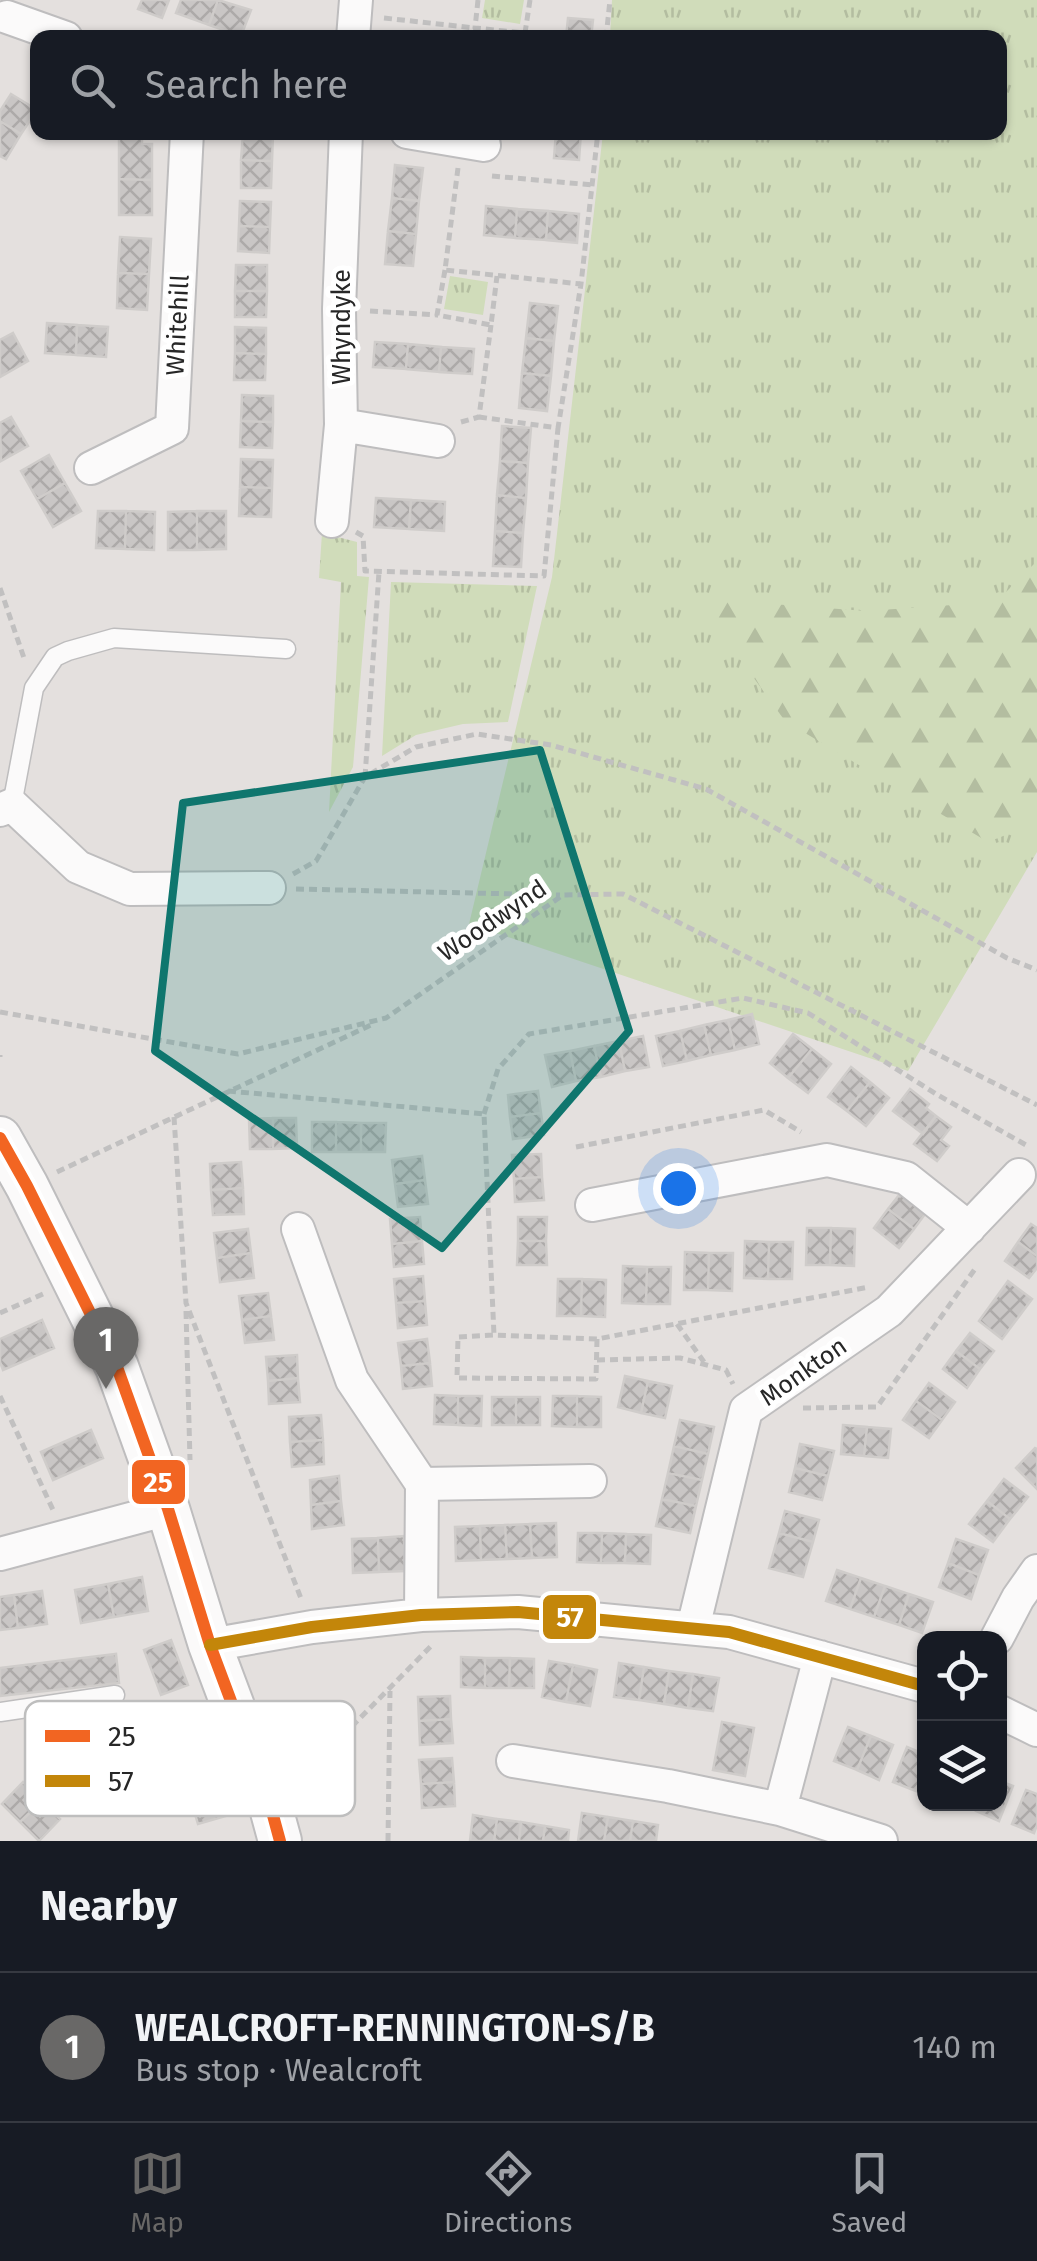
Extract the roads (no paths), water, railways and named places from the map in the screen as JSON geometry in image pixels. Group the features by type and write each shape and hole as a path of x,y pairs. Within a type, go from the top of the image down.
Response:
{"street":[{"path":"7,16 45,30"},
{"name":"Whitehill","path":"91,468 172,428 186,140"},
{"name":"Whyndyke","path":"332,522 341,425 339,309 346,140"},
{"path":"431,140 474,154"},
{"path":"341,425 438,441"},
{"path":"6,807 78,867 130,889 269,888"},
{"path":"0,1138 117,1367 230,1701"},
{"path":"592,1206 826,1160 906,1178 968,1228"},
{"name":"Monkton","path":"694,1628 746,1410 889,1311 1028,1164"},
{"path":"298,1229 352,1380 422,1484 421,1615"},
{"path":"422,1484 590,1481"},
{"path":"0,1554 168,1510"},
{"path":"1002,1631 1037,1570"},
{"path":"210,1645 421,1615 518,1612 728,1632 917,1684"},
{"path":"780,1808 820,1657"},
{"path":"1007,1715 1037,1730"},
{"path":"513,1760 780,1808 881,1841"}],"lane":[{"path":"6,807 34,688 55,657 114,638 286,649"},
{"path":"74,1701 115,1695"},
{"path":"0,1712 25,1708"}],"place":[{"name":"WEALCROFT-RENNINGTON-S/B","path":"106,1389"}]}
